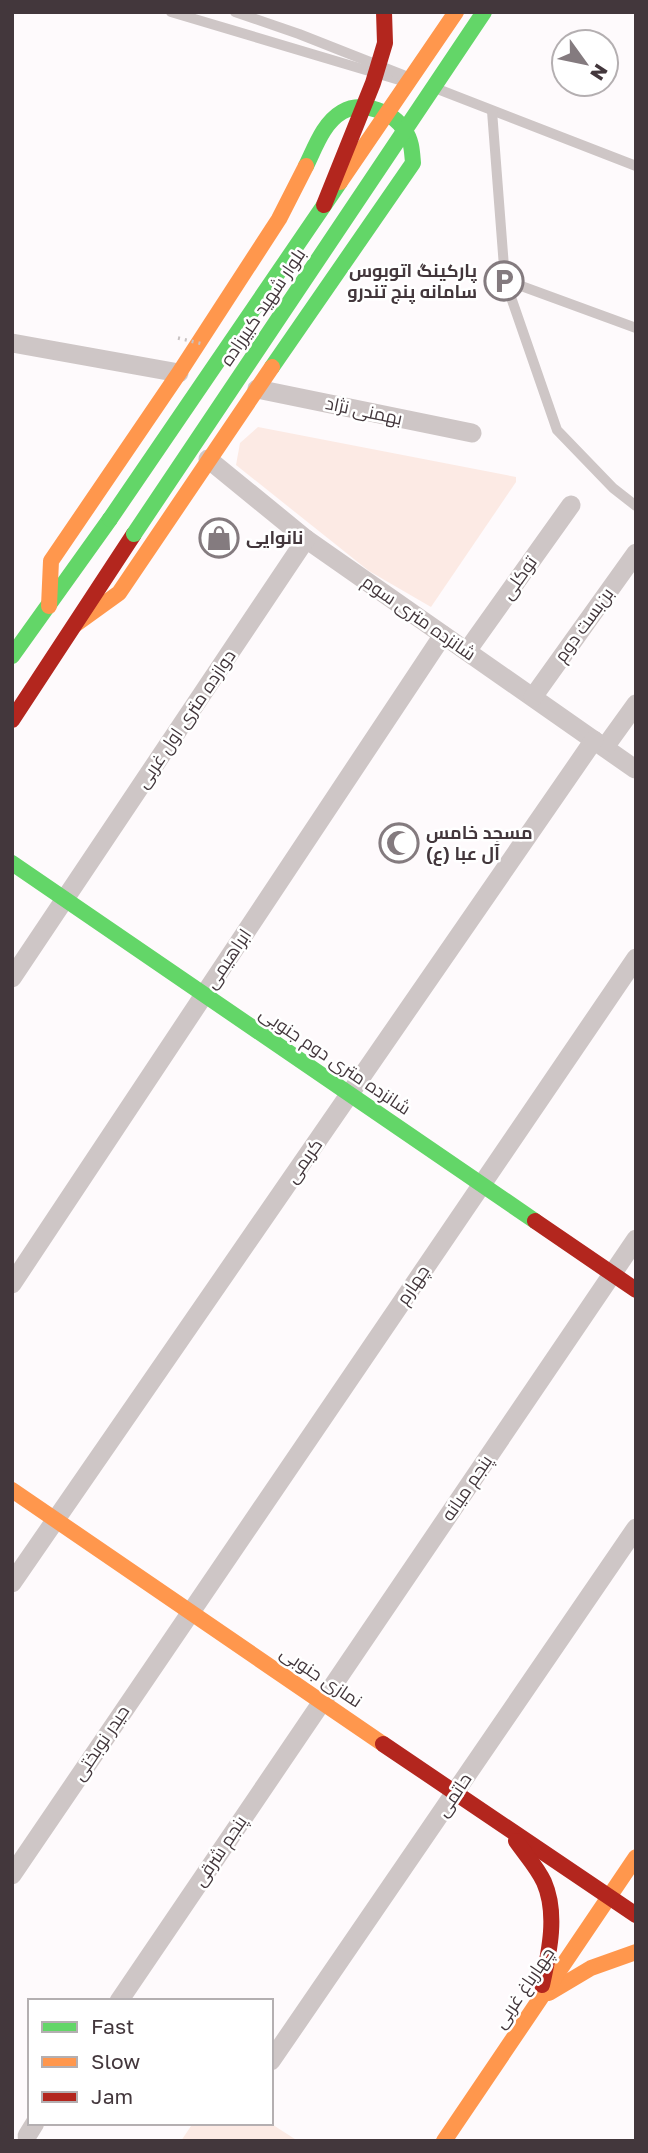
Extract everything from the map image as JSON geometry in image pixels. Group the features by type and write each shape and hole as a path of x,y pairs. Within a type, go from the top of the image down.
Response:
{"main road":[{"path":"324,205 373,83 385,43 384,12"},
{"name":"بلوار شهید کبیرزاده","path":"12,656 20,629 50,606 456,12"},
{"name":"بلوار شهید کبیرزاده","path":"12,720 484,12"},
{"name":"بلوار شهید کبیرزاده","path":"50,606 51,561 179,373 279,219 327,124 343,111 360,107 377,110 393,118 405,130 412,146 413,163 208,459 119,593 76,624"},
{"name":"شانزده متری دوم جنوبی","path":"12,863 636,1290"},
{"name":"نمازی جنوبی","path":"12,1490 636,1915"},
{"path":"510,1831 546,1885 549,1953 539,2000"},
{"name":"چهارباغ غربی","path":"444,2141 636,1857"},
{"path":"539,2000 573,1977 604,1962 636,1952"}],"street":[{"path":"12,343 179,373"},
{"name":"بهمنی نژاد","path":"257,389 472,433"},
{"name":"شانزده متری سوم","path":"208,459 306,539 635,769"},
{"name":"توکلی","path":"467,651 570,505"},
{"name":"دوازده متری اول غربی","path":"12,978 306,539"},
{"name":"بن‌بست دوم","path":"533,697 636,553"},
{"name":"ابراهیمی","path":"12,1284 443,635"},
{"name":"کریمی","path":"12,1583 350,1094 600,744 636,704"},
{"name":"چهارم","path":"190,1611 636,958"},
{"name":"پنجم میانه","path":"322,1701 636,1239"},
{"name":"حاتمی","path":"273,2058 636,1528"},
{"name":"حیدر نوبختی","path":"12,1875 190,1611"},
{"name":"پنجم شرقی","path":"120,1999 322,1701"}],"lane":[{"path":"171,12 356,69 447,93"},
{"path":"235,12 299,34 636,166"},
{"path":"492,111 505,280 557,429 614,488 636,506"},
{"path":"505,280 636,328"}],"shaded area":[{"path":"258,427 516,477 516,482 431,607 369,571 236,465 240,443"},
{"path":"192,2125 273,2125 298,2141 181,2141"}],"traffic: fast":[{"path":"134,534 484,12"},
{"path":"272,367 413,163 409,139 400,124 386,113 359,107 335,117 320,136 306,166"},
{"path":"110,519 340,182"},
{"path":"12,656 110,519"},
{"path":"12,863 535,1221"}],"traffic: slow":[{"path":"340,182 456,12"},
{"path":"49,606 51,561 179,373 279,219 306,166"},
{"path":"76,624 119,593 272,367"},
{"path":"12,1490 383,1744"},
{"path":"444,2141 636,1857"},
{"path":"549,1993 591,1968 636,1952"}],"traffic: jam":[{"path":"324,205 373,83 385,43 384,12"},
{"path":"12,720 134,534"},
{"path":"535,1221 636,1290"},
{"path":"383,1744 636,1915"},
{"path":"516,1841 541,1876 551,1907 551,1934 542,1985"}],"place":[{"name":"پارکینگ اتوبوس سامانه پنج تندرو","path":"504,281"},
{"name":"نانوایی","path":"219,538"},
{"name":"مسجد خامس آل عبا (ع)","path":"399,843"}]}
